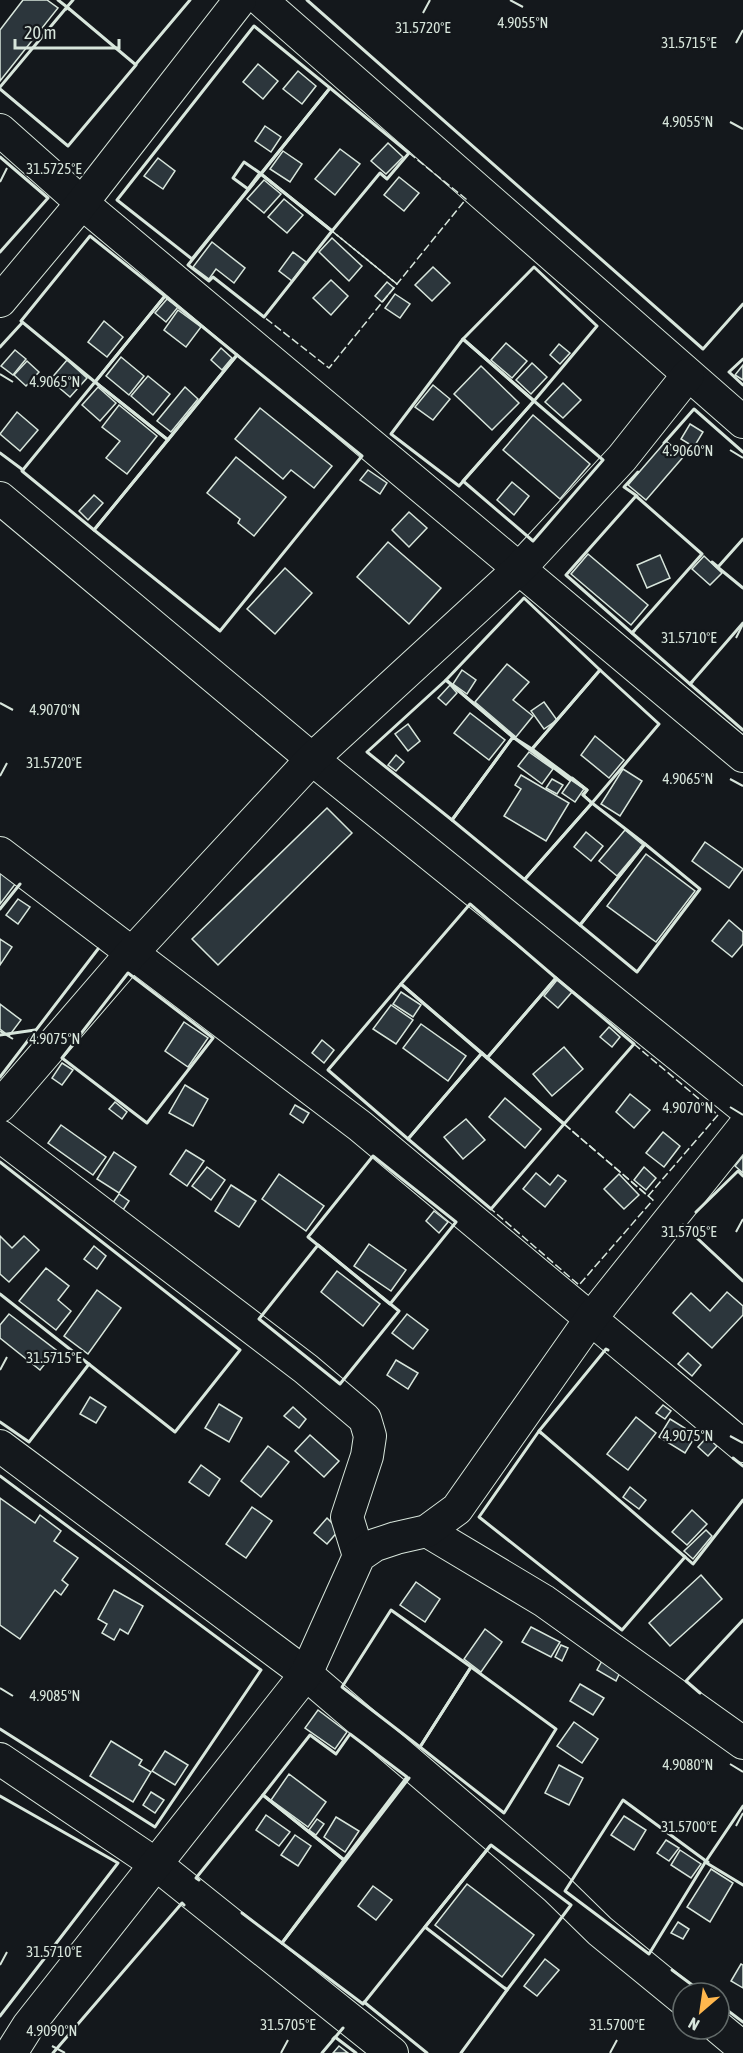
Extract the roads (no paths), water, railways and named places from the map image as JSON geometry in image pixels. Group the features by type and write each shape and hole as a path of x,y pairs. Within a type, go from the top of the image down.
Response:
{"street":[{"path":"0,301 82,203 240,0"},
{"path":"261,0 743,422"},
{"path":"0,130 82,203 743,756"},
{"path":"0,1106 131,954 312,759 519,569 622,458 688,375"},
{"path":"0,498 312,759 743,1107"},
{"path":"0,853 360,1126 592,1317 743,1446"},
{"path":"10,2053 28,2026 306,1674 359,1556 375,1545 427,1531 457,1509 592,1317 743,1128"},
{"path":"0,1136 306,1369 365,1419 370,1436 368,1456 347,1517 359,1556"},
{"path":"0,1446 306,1674 556,1888 600,1931 671,1989"},
{"path":"427,1531 544,1601 743,1743"},
{"path":"0,1759 157,1865 392,2053"},
{"path":"731,2038 743,2048"}]}
